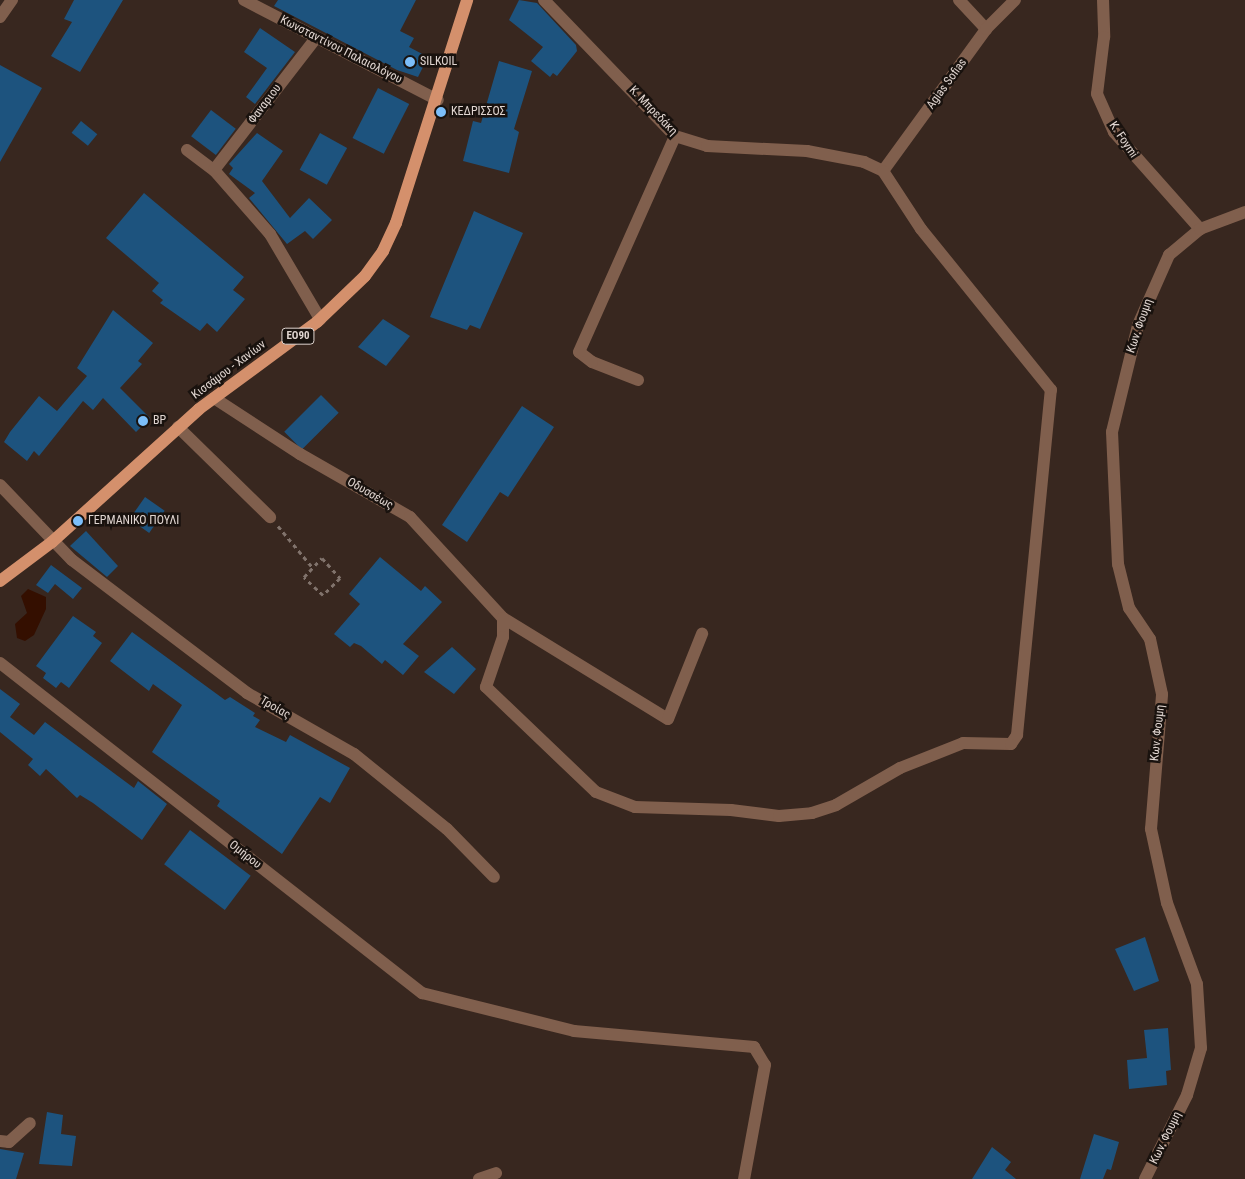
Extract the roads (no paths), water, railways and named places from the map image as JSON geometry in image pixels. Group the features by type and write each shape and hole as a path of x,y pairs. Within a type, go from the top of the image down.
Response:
{"main road":[{"name":"Κισσάμου - Χανίων","path":"0,581 52,542 178,427 320,319 365,276 383,251 438,100 467,0"}],"street":[{"path":"1,15 12,0"},
{"name":"Κωνσταντίνου Παλαιολόγου","path":"244,0 438,100"},
{"name":"Κ. Μπρεδάκη","path":"544,0 676,136 707,146 807,151 864,162 883,171"},
{"path":"959,0 986,29"},
{"name":"Agias Sofias","path":"883,171 986,29 1014,0"},
{"name":"K. Foymi","path":"1103,0 1104,36 1097,94 1114,132 1200,229"},
{"name":"Φαναριου","path":"214,170 316,38"},
{"path":"638,380 592,362 579,352 676,136"},
{"path":"188,150 214,170 270,234 320,319"},
{"path":"503,618 503,637 486,687 596,792 635,807 731,810 779,816 812,813 836,805 900,768 963,743 1011,744 1017,735 1051,390 920,229 883,171"},
{"name":"Κων. Φουμη","path":"1145,1179 1187,1095 1201,1048 1196,984 1167,903 1151,829 1162,694 1150,639 1129,608 1118,564 1112,432 1128,362 1157,278 1169,255 1200,229 1245,212"},
{"name":"Οδυσσέως","path":"214,398 300,454 410,517 503,618 668,718 702,634"},
{"path":"178,427 270,517"},
{"name":"Τροίας","path":"0,485 24,506 52,542 247,693 354,754 447,829 494,877"},
{"name":"Ομήρου","path":"0,663 422,993 574,1032 754,1047 765,1065 744,1179"},
{"path":"0,1141 9,1142 30,1123"},
{"path":"479,1179 496,1173"}],"place":[{"name":"SILKOIL","path":"410,62"},
{"name":"ΚΕΔΡΙΣΣΟΣ","path":"441,112"},
{"name":"BP","path":"143,421"},
{"name":"ΓΕΡΜΑΝΙΚΟ ΠΟΥΛΙ","path":"78,521"}]}
